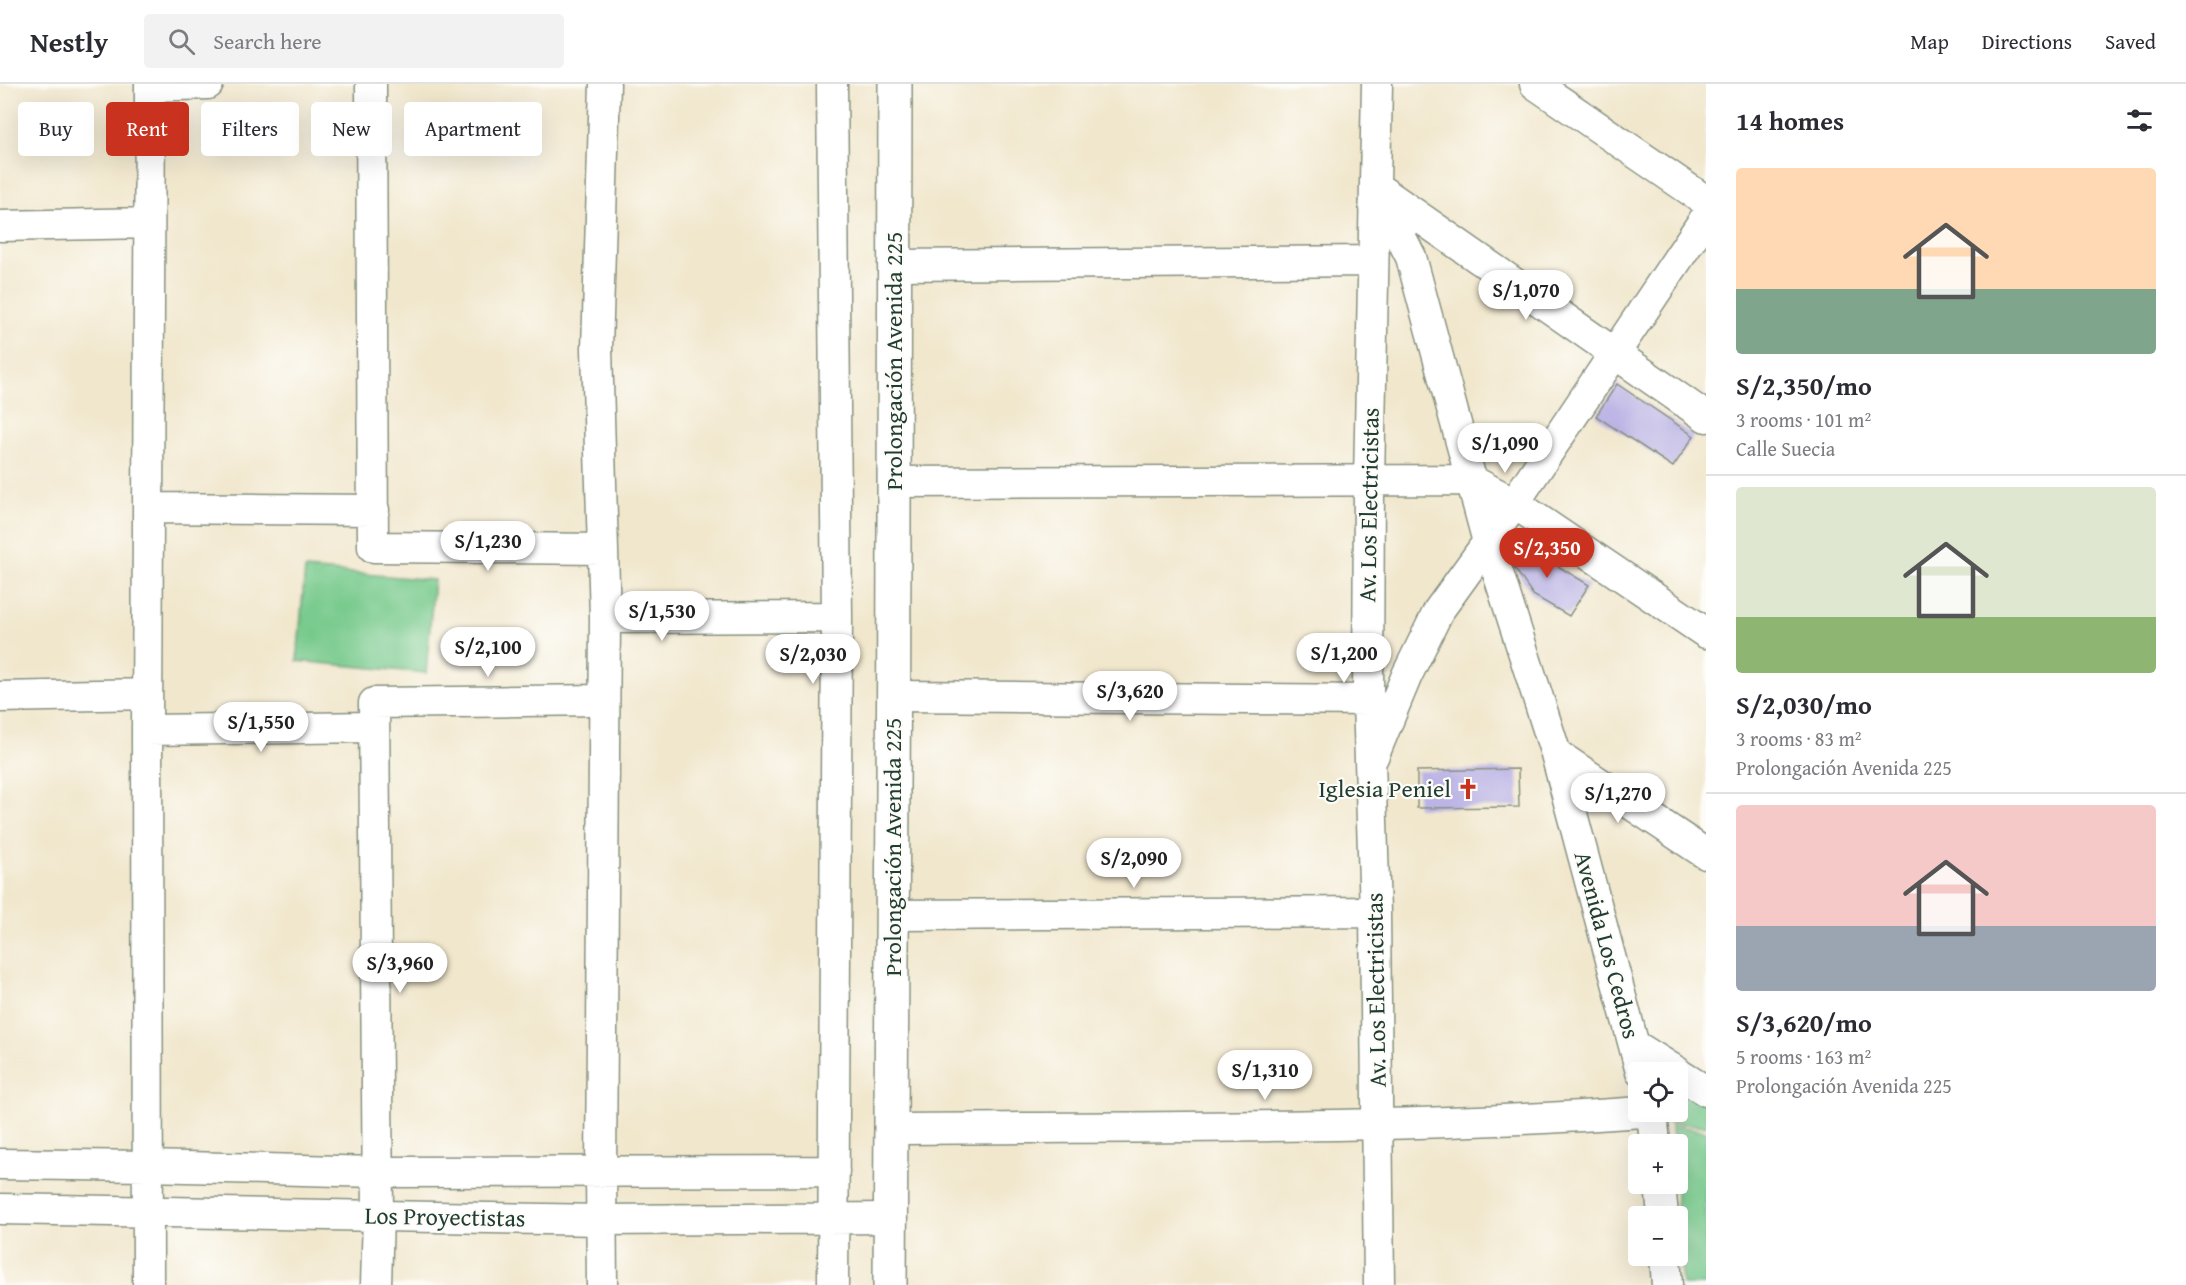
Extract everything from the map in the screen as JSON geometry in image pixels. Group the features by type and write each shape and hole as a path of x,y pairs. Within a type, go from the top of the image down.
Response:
{"main road":[{"name":"Prolongación Avenida 225","path":"890,1285 894,915 895,84"}],"street":[{"path":"148,1285 147,694 150,85 208,84"},
{"path":"371,84 374,547 603,549"},
{"path":"602,1285 600,1172 605,618 597,349 605,84"},
{"path":"832,84 837,617 833,1285"},
{"name":"Av. Los Electricistas","path":"1377,84 1369,481 1368,700 1375,912 1379,1285"},
{"path":"1535,84 1706,201"},
{"path":"1374,185 1706,417"},
{"name":"Avenida Los Cedros","path":"1374,185 1411,257 1488,542 1556,754 1638,1059"},
{"path":"1370,766 1407,675 1439,610 1488,542 1706,217"},
{"path":"0,226 149,223"},
{"path":"894,265 1373,261"},
{"path":"893,482 1471,480 1514,503 1706,633"},
{"path":"148,508 374,510"},
{"path":"605,618 837,617"},
{"path":"0,697 147,694"},
{"path":"893,696 1368,700"},
{"path":"376,1285 378,1216 374,703 603,700"},
{"path":"147,730 374,727"},
{"path":"1556,754 1706,854"},
{"path":"894,915 1375,912"},
{"path":"1688,1080 1706,1091"},
{"path":"890,1129 1378,1124 1556,1118 1628,1113"},
{"path":"0,1164 376,1173 834,1172"},
{"name":"Los Proyectistas","path":"0,1209 602,1220 891,1218"},
{"path":"1666,1266 1667,1285"}],"green space":[{"path":"305,569 434,580 426,673 297,661"},
{"path":"1688,1086 1706,1095 1706,1126 1665,1122 1688,1122"},
{"path":"1671,1125 1706,1131 1706,1285 1682,1285 1681,1266 1688,1266 1688,1206 1677,1206 1676,1194 1688,1194 1688,1134 1671,1134"}],"building":[{"path":"1617,384 1694,436 1673,467 1596,416"},
{"path":"1512,538 1589,585 1569,616 1533,595 1513,566 1510,554"},
{"name":"Iglesia Peniel","path":"1518,769 1519,807 1417,808 1417,771"}],"place":[{"name":"Iglesia Peniel","path":"1468,789"}]}
